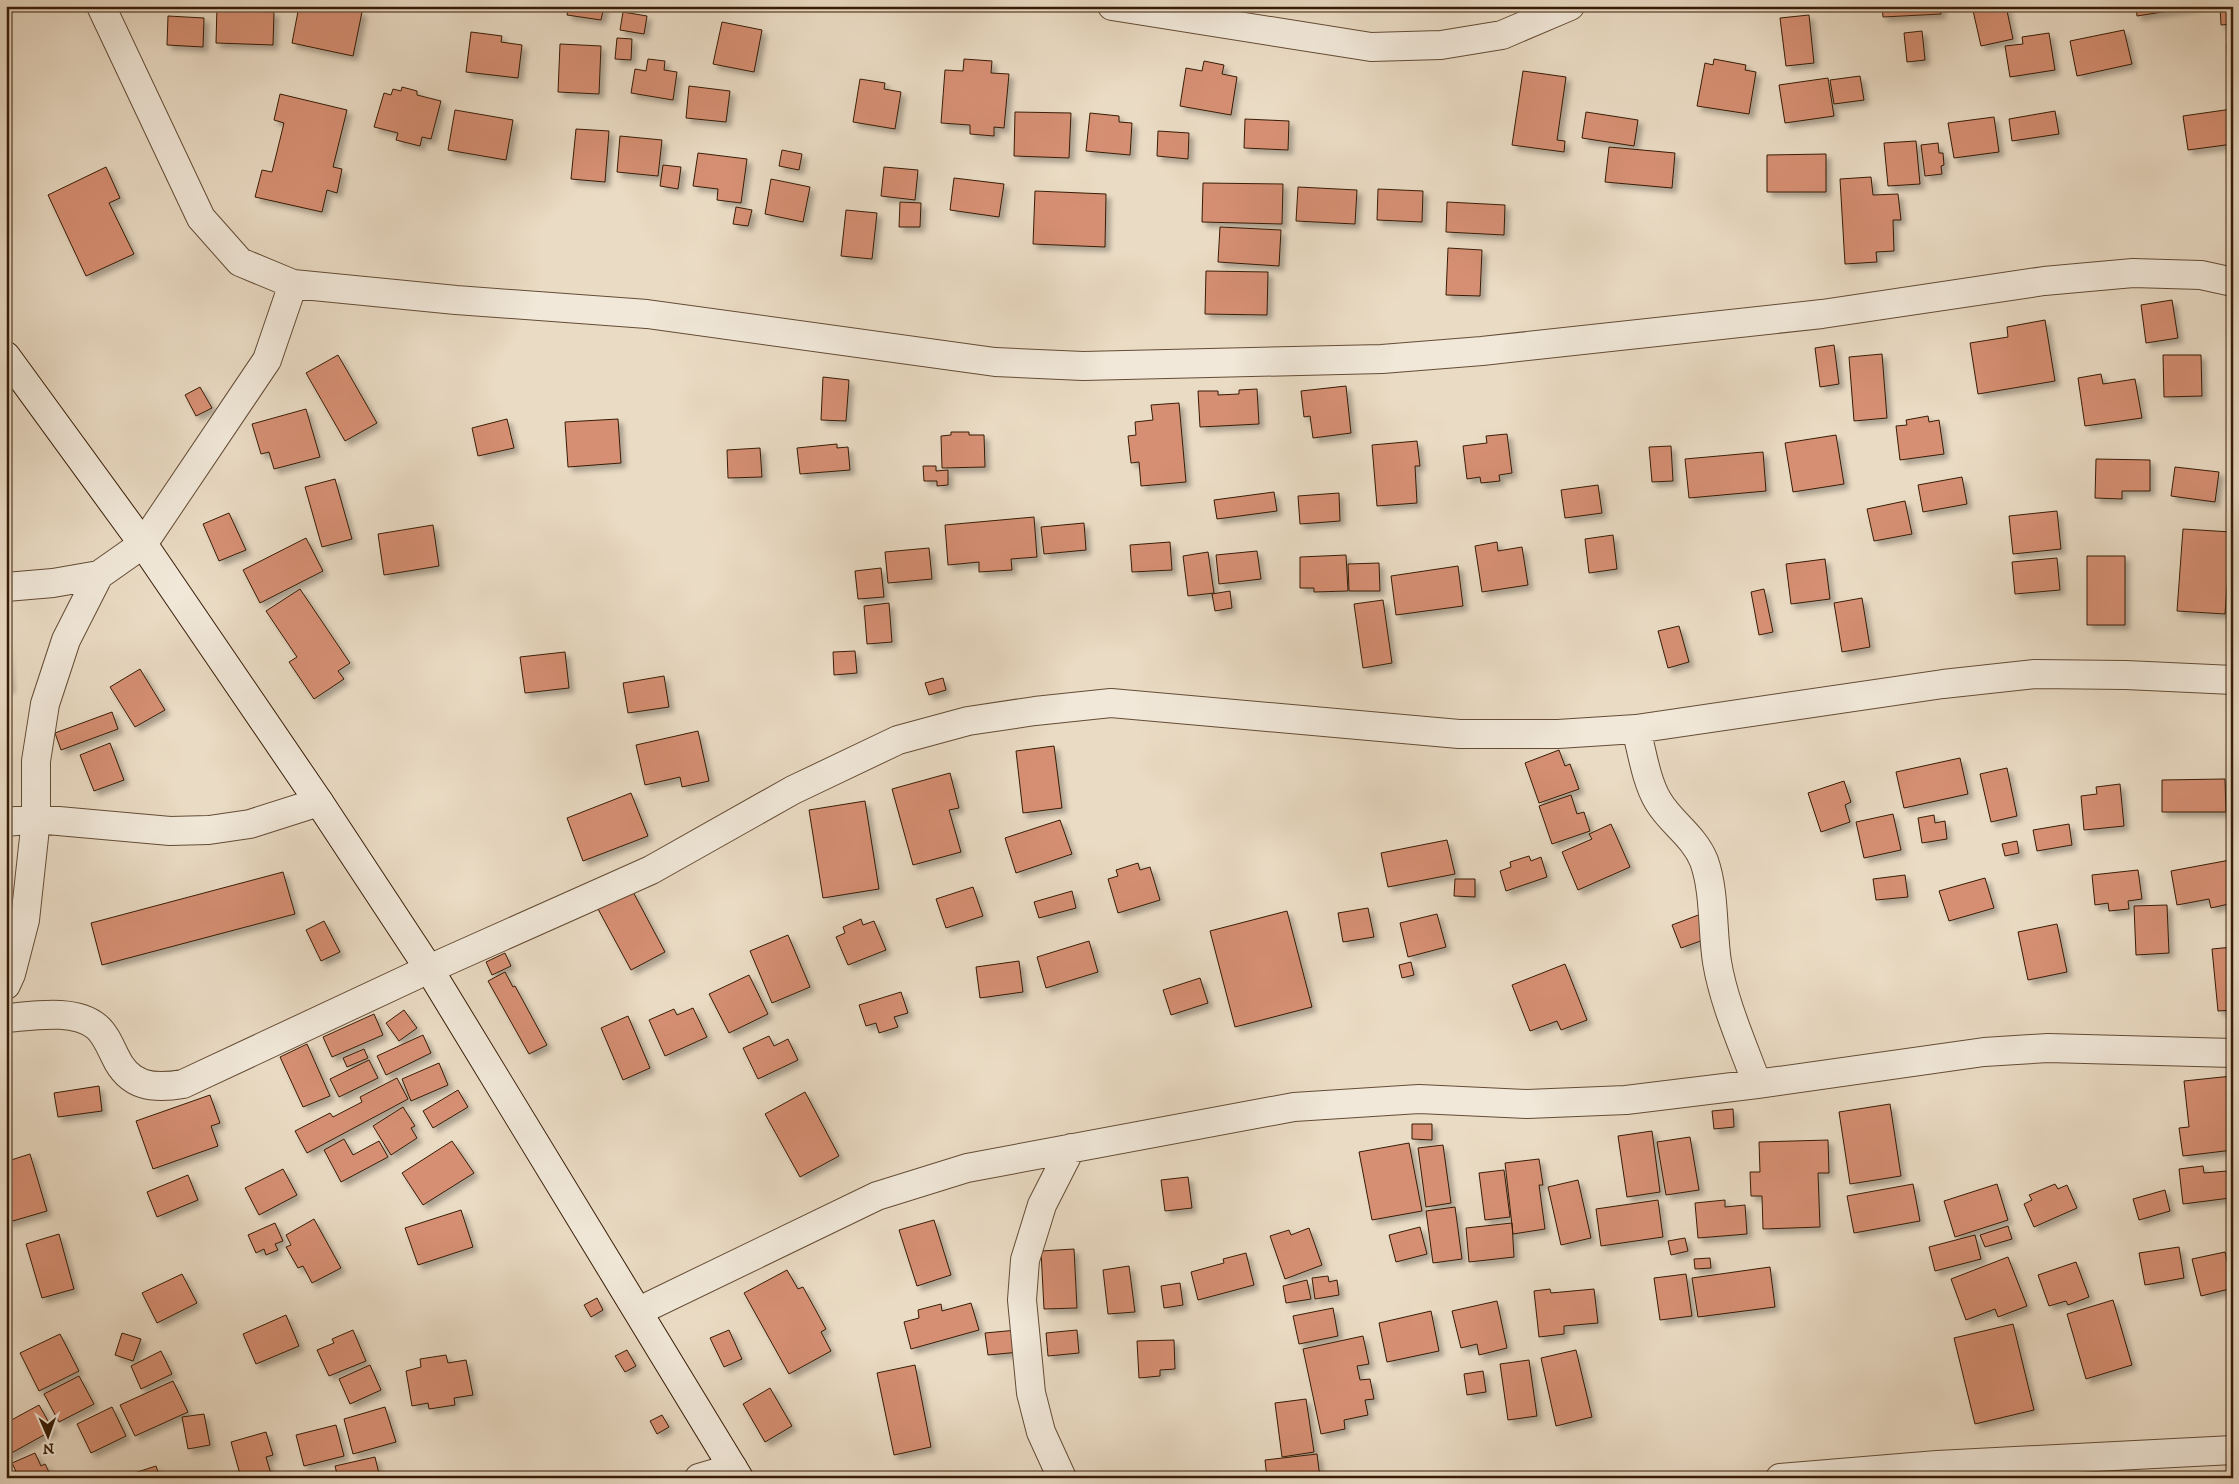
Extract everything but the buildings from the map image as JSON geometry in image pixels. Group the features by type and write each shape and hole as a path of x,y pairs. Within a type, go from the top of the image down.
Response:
{"street":[{"path":"101,6 201,218 240,262 294,284 456,300 648,314 995,362 1084,366 1382,358 1482,351 1822,314 2044,281 2133,273 2201,275 2233,282"},
{"path":"1112,6 1371,47 1441,45 1502,35 1570,6"},
{"path":"6,986 12,974 25,920 36,818 36,761 45,704 66,640 99,576 143,544 267,360 294,284"},
{"path":"6,356 143,544 319,802 429,969 736,1473 699,1478"},
{"path":"6,587 53,583 99,576"},
{"path":"6,1018 60,1014 82,1019 96,1026 108,1040 121,1069 133,1079 148,1085 164,1087 183,1084 429,969 651,870 793,790 898,740 968,721 1034,710 1111,704 1459,734 1558,734 1636,729 1943,684 2035,674 2126,675 2233,680"},
{"path":"1636,729 1657,800 1691,838 1704,861 1719,970 1724,992 1757,1084"},
{"path":"6,822 36,818 170,832 209,830 250,824 319,802"},
{"path":"638,1311 877,1196 967,1168 1294,1108 1419,1099 1527,1104 1616,1100 1757,1084 1984,1052 2048,1048 2233,1053"},
{"path":"1062,1478 1041,1432 1031,1394 1022,1300 1025,1260 1042,1205 1071,1148"},
{"path":"1780,1478 1937,1465 2233,1450"}]}
